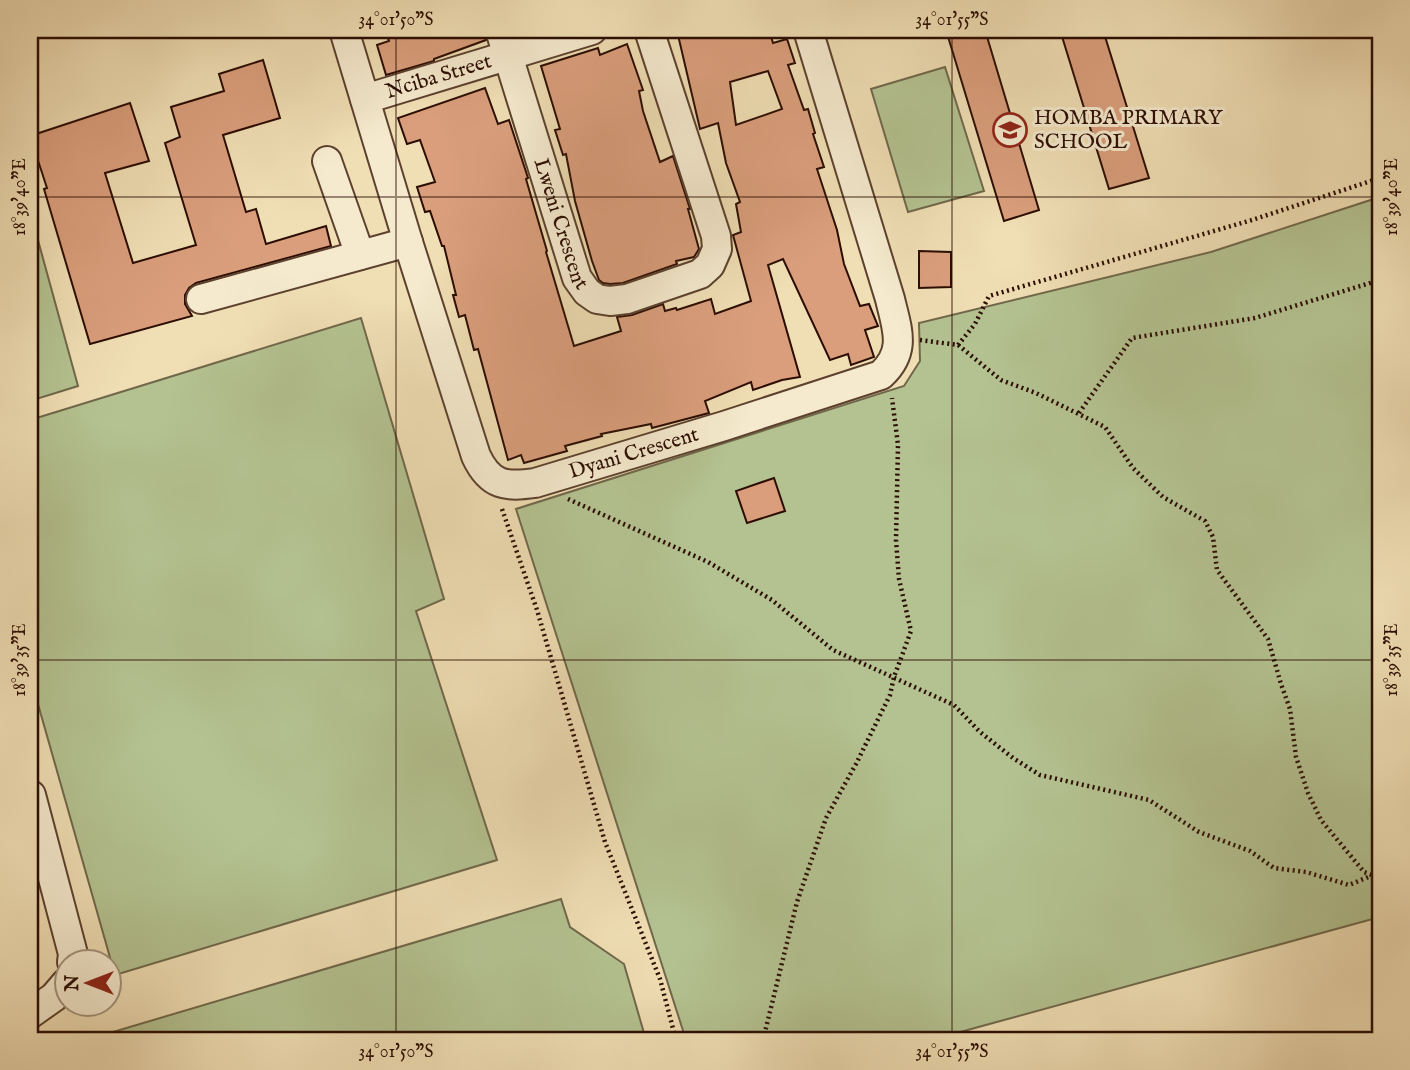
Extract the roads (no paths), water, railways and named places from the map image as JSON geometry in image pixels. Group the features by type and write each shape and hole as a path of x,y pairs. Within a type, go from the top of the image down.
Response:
{"street":[{"path":"201,299 408,243 345,30"},
{"name":"Nciba Street","path":"365,99 504,42 592,30"},
{"name":"Lweni Crescent","path":"504,42 577,278 587,292 597,299 610,302 628,299 700,274 710,265 717,250 716,236 649,30"},
{"name":"Dyani Crescent","path":"408,243 476,456 484,471 498,482 514,486 536,483 881,375 895,358 899,337 890,299 808,30"},
{"path":"327,161 360,256"},
{"path":"31,795 71,948"},
{"path":"30,1014 52,998"}],"place":[{"name":"HOMBA PRIMARY SCHOOL","path":"1010,130"}]}
